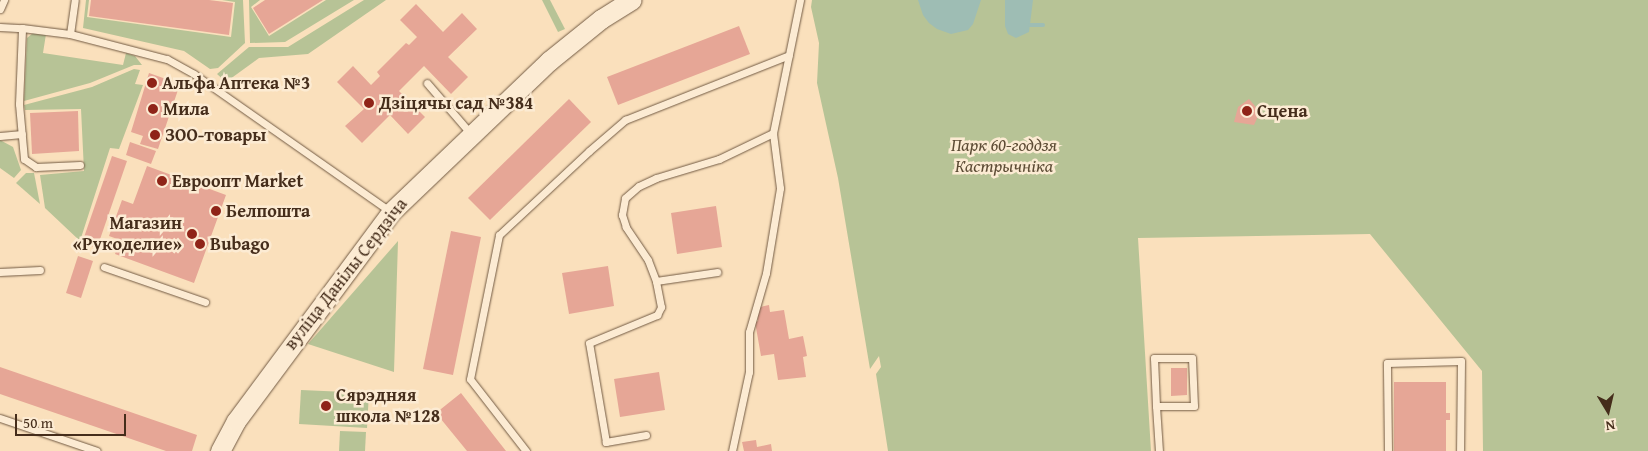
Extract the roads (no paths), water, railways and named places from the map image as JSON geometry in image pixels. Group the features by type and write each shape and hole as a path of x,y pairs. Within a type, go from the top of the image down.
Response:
{"street":[{"name":"вуліца Данілы Сердзіча","path":"220,451 236,421 391,212 549,60 601,19 631,0"}],"lane":[{"path":"0,9 4,0"},
{"path":"70,34 75,0"},
{"path":"732,451 749,372 749,332 766,274 780,188 773,133 800,0"},
{"path":"0,27 70,34 168,59 194,74 391,212"},
{"path":"22,28 19,104 24,159 36,168 80,165"},
{"path":"526,451 470,379 499,235 582,157 625,120 789,55"},
{"path":"427,83 471,135"},
{"path":"646,435 606,442 589,343 657,315 661,307 656,281 648,260 626,227 622,215 625,198 639,186 656,178 720,159 773,133"},
{"path":"0,136 22,134"},
{"path":"104,267 204,302"},
{"path":"0,272 40,270"},
{"path":"656,281 717,272"},
{"path":"1156,406 1194,406 1192,358 1154,358 1156,406 1159,451"},
{"path":"1388,451 1387,363 1461,361 1460,451"},
{"path":"0,418 97,451"}],"water":[{"path":"918,0 981,0 973,24 968,30 951,34 937,29 929,23 923,15"},
{"path":"1005,0 1033,0 1029,32 1016,38 1008,34 1005,26"}],"waterway":[{"path":"1030,25 1043,25"}],"place":[{"name":"Альфа Аптека №3","path":"152,83"},
{"name":"Дзіцячы сад №384","path":"369,103"},
{"name":"Мила","path":"153,109"},
{"name":"Сцена","path":"1247,111"},
{"name":"ЗОО-товары","path":"155,135"},
{"name":"Евроопт Market","path":"162,181"},
{"name":"Белпошта","path":"216,211"},
{"name":"Магазин «Рукоделие»","path":"192,234"},
{"name":"Bubago","path":"200,244"},
{"name":"Сярэдняя школа №128","path":"326,406"}],"park label":[{"name":"Парк 60-годдзя Кастрычніка","path":"1004,156"}]}
